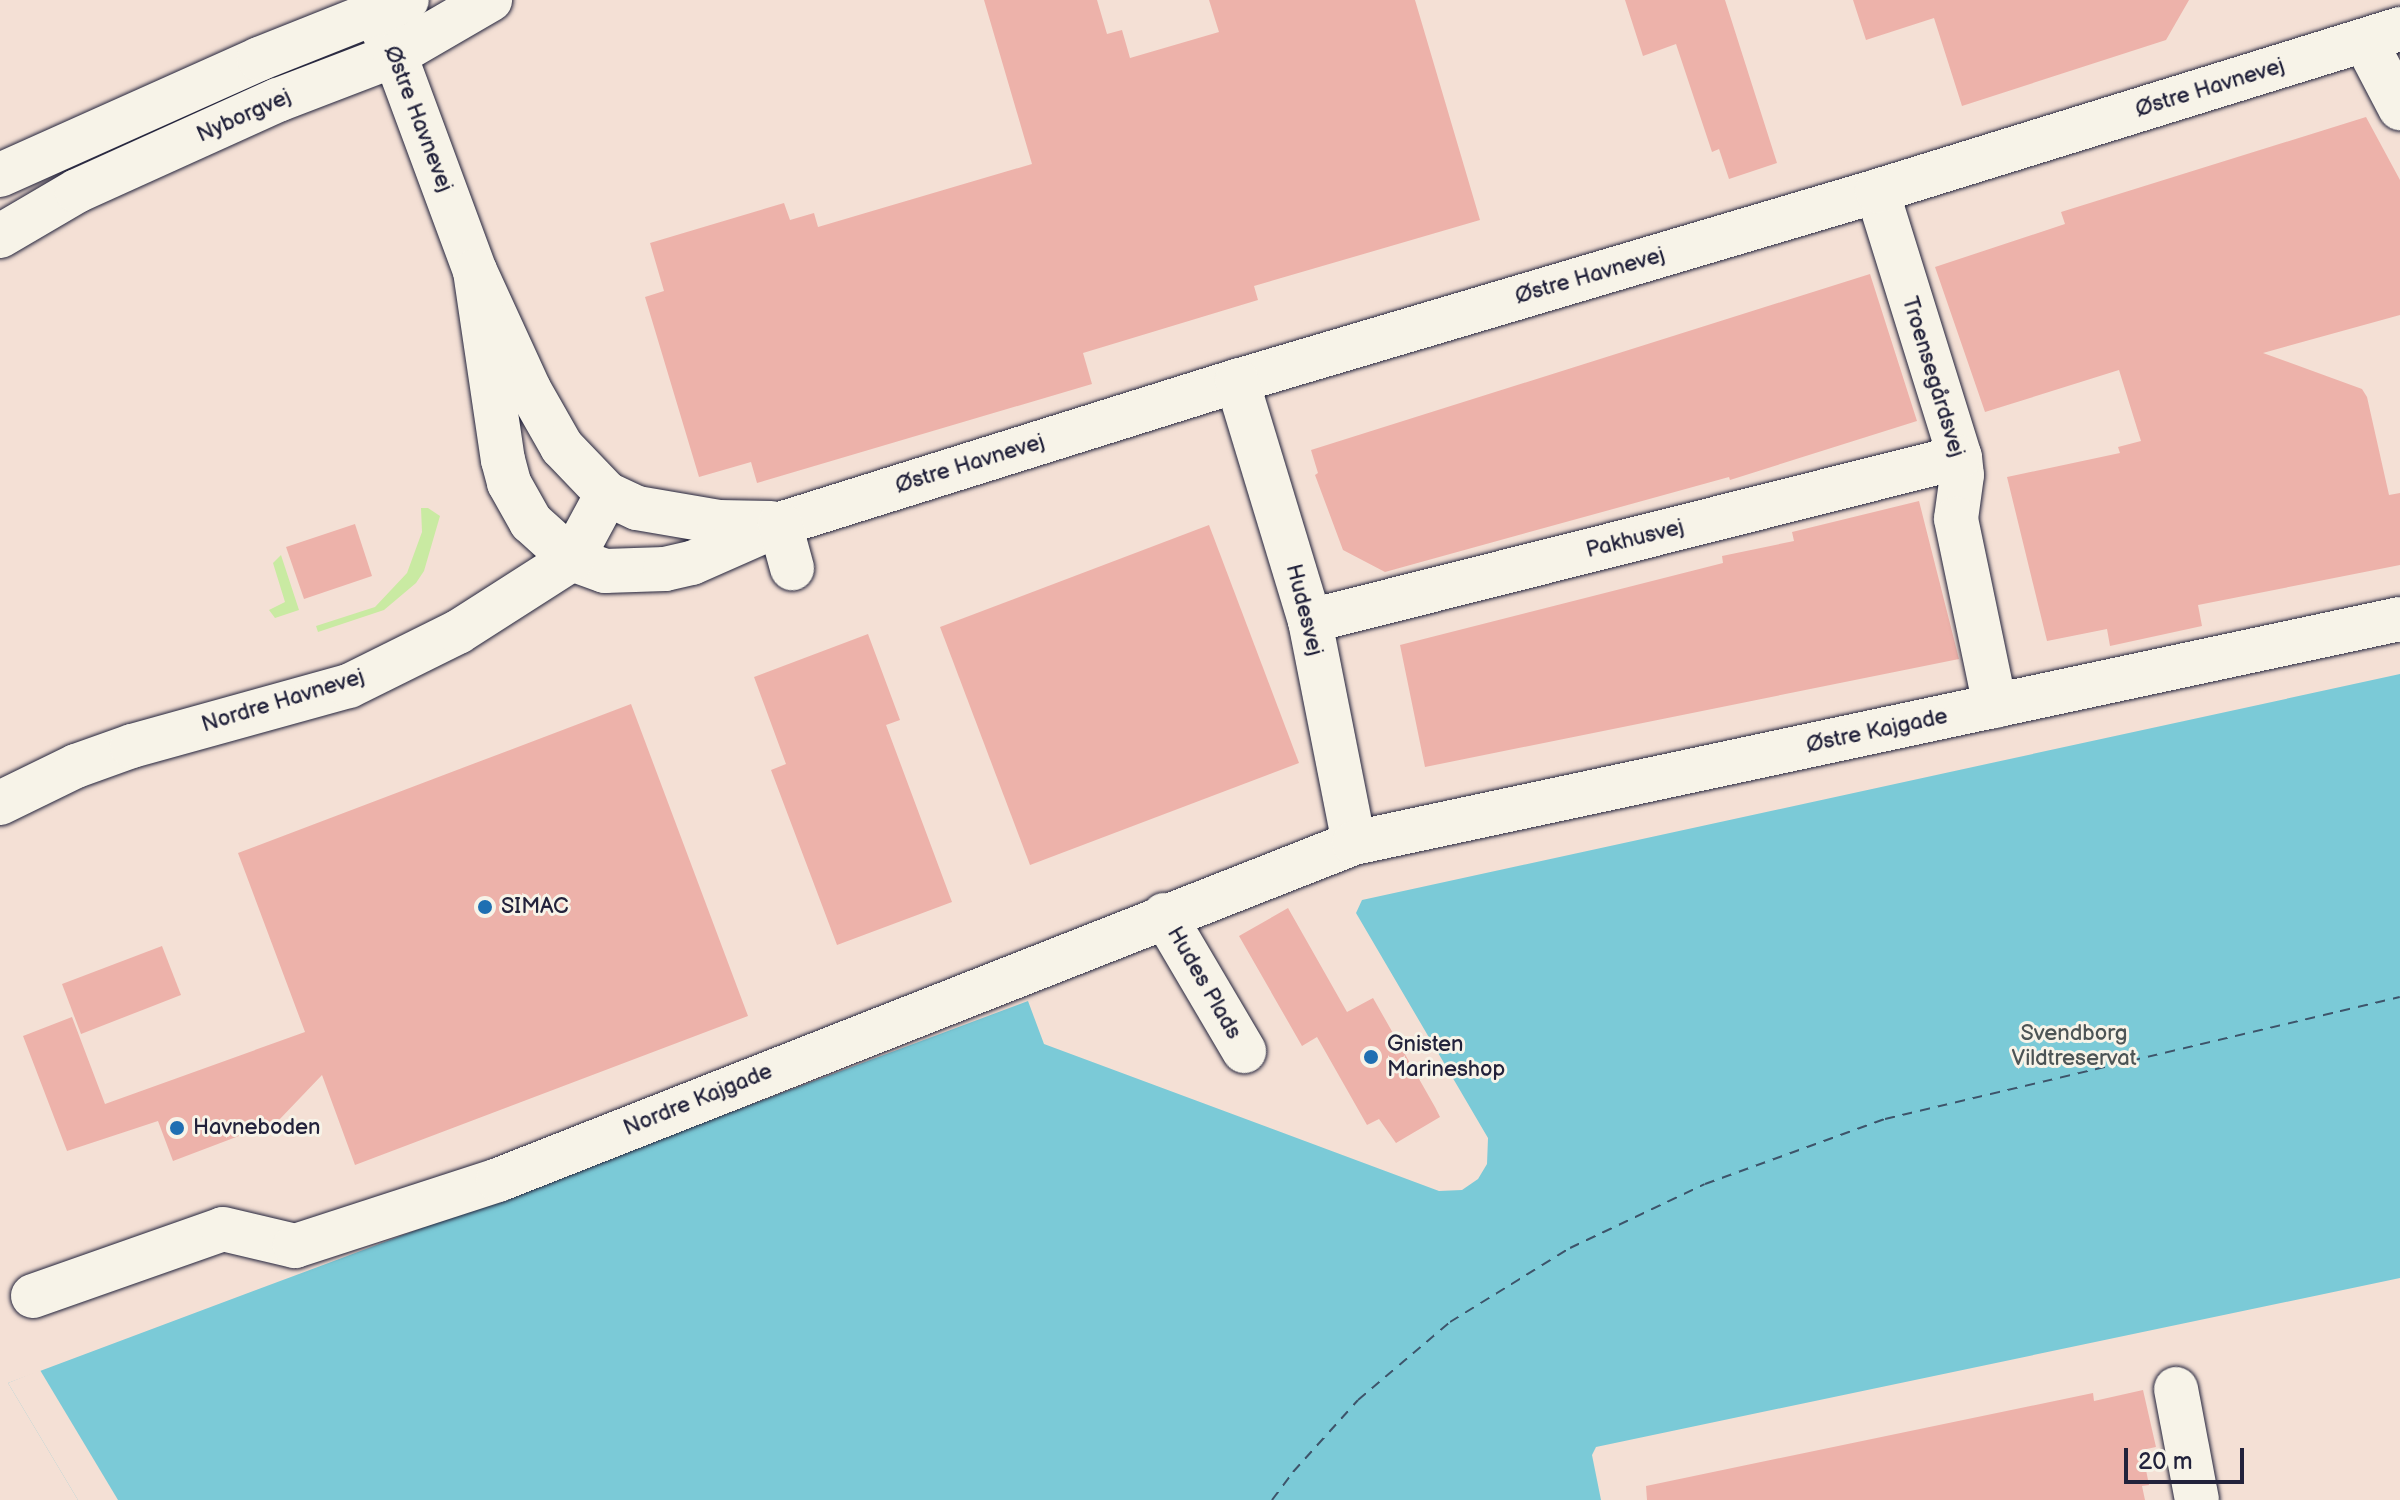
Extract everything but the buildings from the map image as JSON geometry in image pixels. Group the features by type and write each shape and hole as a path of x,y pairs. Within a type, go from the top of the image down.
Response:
{"street":[{"name":"Nyborgvej","path":"0,236 77,191 278,100 395,55 490,0"},
{"name":"Nyborgvej","path":"0,175 259,59 391,7"},
{"name":"Østre Havnevej","path":"391,7 395,55 475,271 548,425 570,457 607,494 657,514 780,524"},
{"name":"Østre Havnevej","path":"475,271 509,483 531,522 572,559 605,571 665,569 692,563 780,524 1237,381 1877,191 2382,35"},
{"path":"2382,35 2400,108"},
{"name":"Troensegårdsvej","path":"1877,191 1960,457 1962,475 1956,519 1995,706"},
{"name":"Hudesvej","path":"1237,381 1310,621 1354,843"},
{"name":"Pakhusvej","path":"1310,621 1960,457"},
{"name":"Nordre Havnevej","path":"0,803 76,766 132,746 349,686 458,632 572,559 607,494"},
{"path":"780,524 792,568"},
{"name":"Østre Kajgade","path":"1354,843 2400,619"},
{"name":"Nordre Kajgade","path":"33,1296 223,1229 295,1246 498,1180 1164,915 1354,843"},
{"name":"Hudes Plads","path":"1164,915 1244,1051"},
{"path":"2176,1389 2197,1500"}],"green space":[{"path":"421,508 428,508 440,516 424,571 416,583 384,610 318,632 316,626 375,607 407,573 422,532"},
{"path":"281,555 299,610 275,618 269,610 285,602 273,563"}],"water":[{"name":"Svendborg Vildtreservat","path":"2400,674 2400,1278 1596,1447 1592,1455 1601,1500 78,1500 8,1383 1028,1001 1044,1044 1439,1191 1462,1190 1478,1179 1487,1164 1488,1138 1356,913 1362,900"}],"pier":[{"path":"40,1370 118,1500 78,1500 8,1383"}],"ferry route":[{"path":"1272,1500 1358,1400 1450,1322 1570,1248 1705,1184 1885,1119 2400,997"}],"place":[{"name":"SIMAC","path":"485,907"},
{"name":"Gnisten Marineshop","path":"1371,1057"},
{"name":"Havneboden","path":"177,1128"}]}
